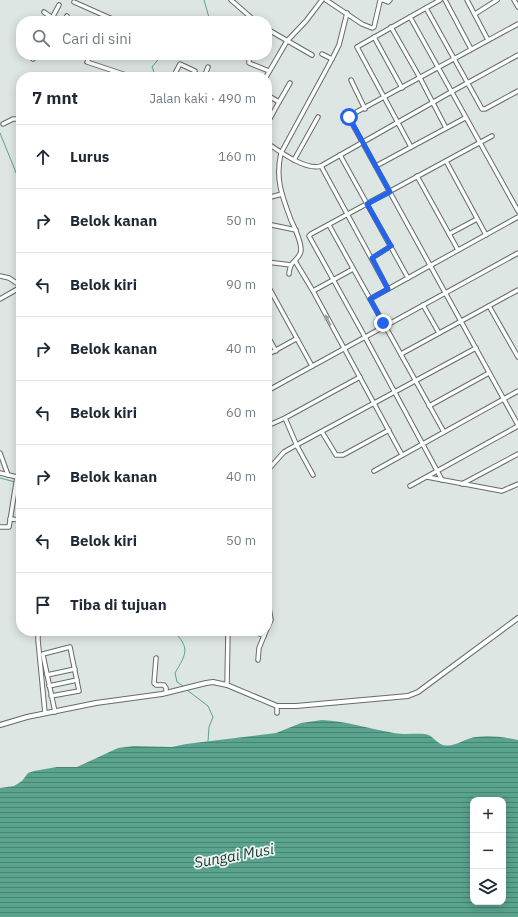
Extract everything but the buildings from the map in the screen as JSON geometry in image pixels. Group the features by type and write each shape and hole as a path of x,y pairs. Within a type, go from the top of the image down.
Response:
{"street":[{"path":"231,0 249,16"},
{"path":"249,60 249,63 269,71 287,41 322,0"},
{"path":"326,0 362,24 373,28 382,0 389,2 390,0"},
{"path":"411,147 357,47 440,0"},
{"path":"445,0 471,49"},
{"path":"467,0 488,40"},
{"path":"475,14 498,0"},
{"path":"514,0 518,7"},
{"path":"74,2 101,16"},
{"path":"54,16 59,4"},
{"path":"426,8 483,110 518,91"},
{"path":"44,12 48,16"},
{"path":"289,274 291,265 300,255 301,249 296,230 282,194 278,176 278,166 281,153 339,45 347,13"},
{"path":"410,17 518,211"},
{"path":"410,486 518,426 349,118 351,115 385,98 518,24"},
{"path":"391,27 446,128"},
{"path":"272,32 312,55"},
{"path":"374,37 402,88"},
{"path":"322,54 332,59"},
{"path":"272,147 294,160 314,167 321,166 518,55"},
{"path":"88,60 87,62 117,72"},
{"path":"176,72 180,64 195,71"},
{"path":"206,72 208,67"},
{"path":"351,80 365,108"},
{"path":"272,115 290,83"},
{"path":"272,98 279,102"},
{"path":"294,160 318,117"},
{"path":"376,166 465,118"},
{"path":"3,124 16,119"},
{"path":"442,480 309,236 492,136"},
{"path":"340,155 408,278"},
{"path":"446,161 486,235"},
{"path":"321,166 388,289"},
{"path":"417,176 458,250"},
{"path":"272,197 282,194"},
{"path":"370,299 518,217"},
{"path":"449,234 477,219"},
{"path":"272,225 296,230"},
{"path":"329,225 444,432"},
{"path":"372,258 391,246"},
{"path":"272,388 518,254"},
{"path":"295,261 313,291 402,455"},
{"path":"272,263 291,265"},
{"path":"313,291 353,269"},
{"path":"0,276 9,278 16,283"},
{"path":"0,299 16,290"},
{"path":"401,354 518,291"},
{"path":"272,294 312,366"},
{"path":"423,305 439,333"},
{"path":"489,306 518,357"},
{"path":"272,352 296,338"},
{"path":"272,343 276,350"},
{"path":"272,465 284,452 476,348"},
{"path":"430,406 489,372"},
{"path":"272,424 360,377"},
{"path":"374,471 518,392"},
{"path":"285,418 297,446 313,475"},
{"path":"322,432 336,455 339,456 389,430"},
{"path":"0,453 8,475"},
{"path":"462,484 518,454"},
{"path":"0,473 16,477"},
{"path":"427,477 502,491 516,487 518,484"},
{"path":"0,527 9,527 16,484"},
{"path":"10,519 16,520"},
{"path":"0,724 26,717 96,703 172,692 192,685 213,682 227,685 277,706 296,706 412,695 422,690 518,618"},
{"path":"38,636 45,714"},
{"path":"227,685 228,636"},
{"path":"258,660 259,648 264,636"},
{"path":"52,696 78,692 80,690 70,646 43,653 55,712"},
{"path":"156,658 154,683 156,685 164,685 166,688 166,693"},
{"path":"47,675 75,669"},
{"path":"50,686 78,680"},
{"path":"277,706 277,713"}],"water":[{"name":"Sungai Musi","path":"322,720 349,723 394,733 425,734 447,746 481,736 518,740 518,917 0,917 0,788 14,786 22,781 28,773 57,767 77,767 118,748 134,746 172,747 276,733 301,723"}],"waterway":[{"path":"204,0 209,16"},
{"path":"154,72 152,67 158,60"},
{"path":"0,133 16,173"},
{"path":"0,478 15,482"},
{"path":"178,636 185,651 182,661 175,673 177,682 183,686"},
{"path":"187,690 208,706 213,717 209,727 208,741"}],"route":[{"path":"349,117 390,192 367,204 391,246 372,258 388,289 370,299 383,323"}]}
